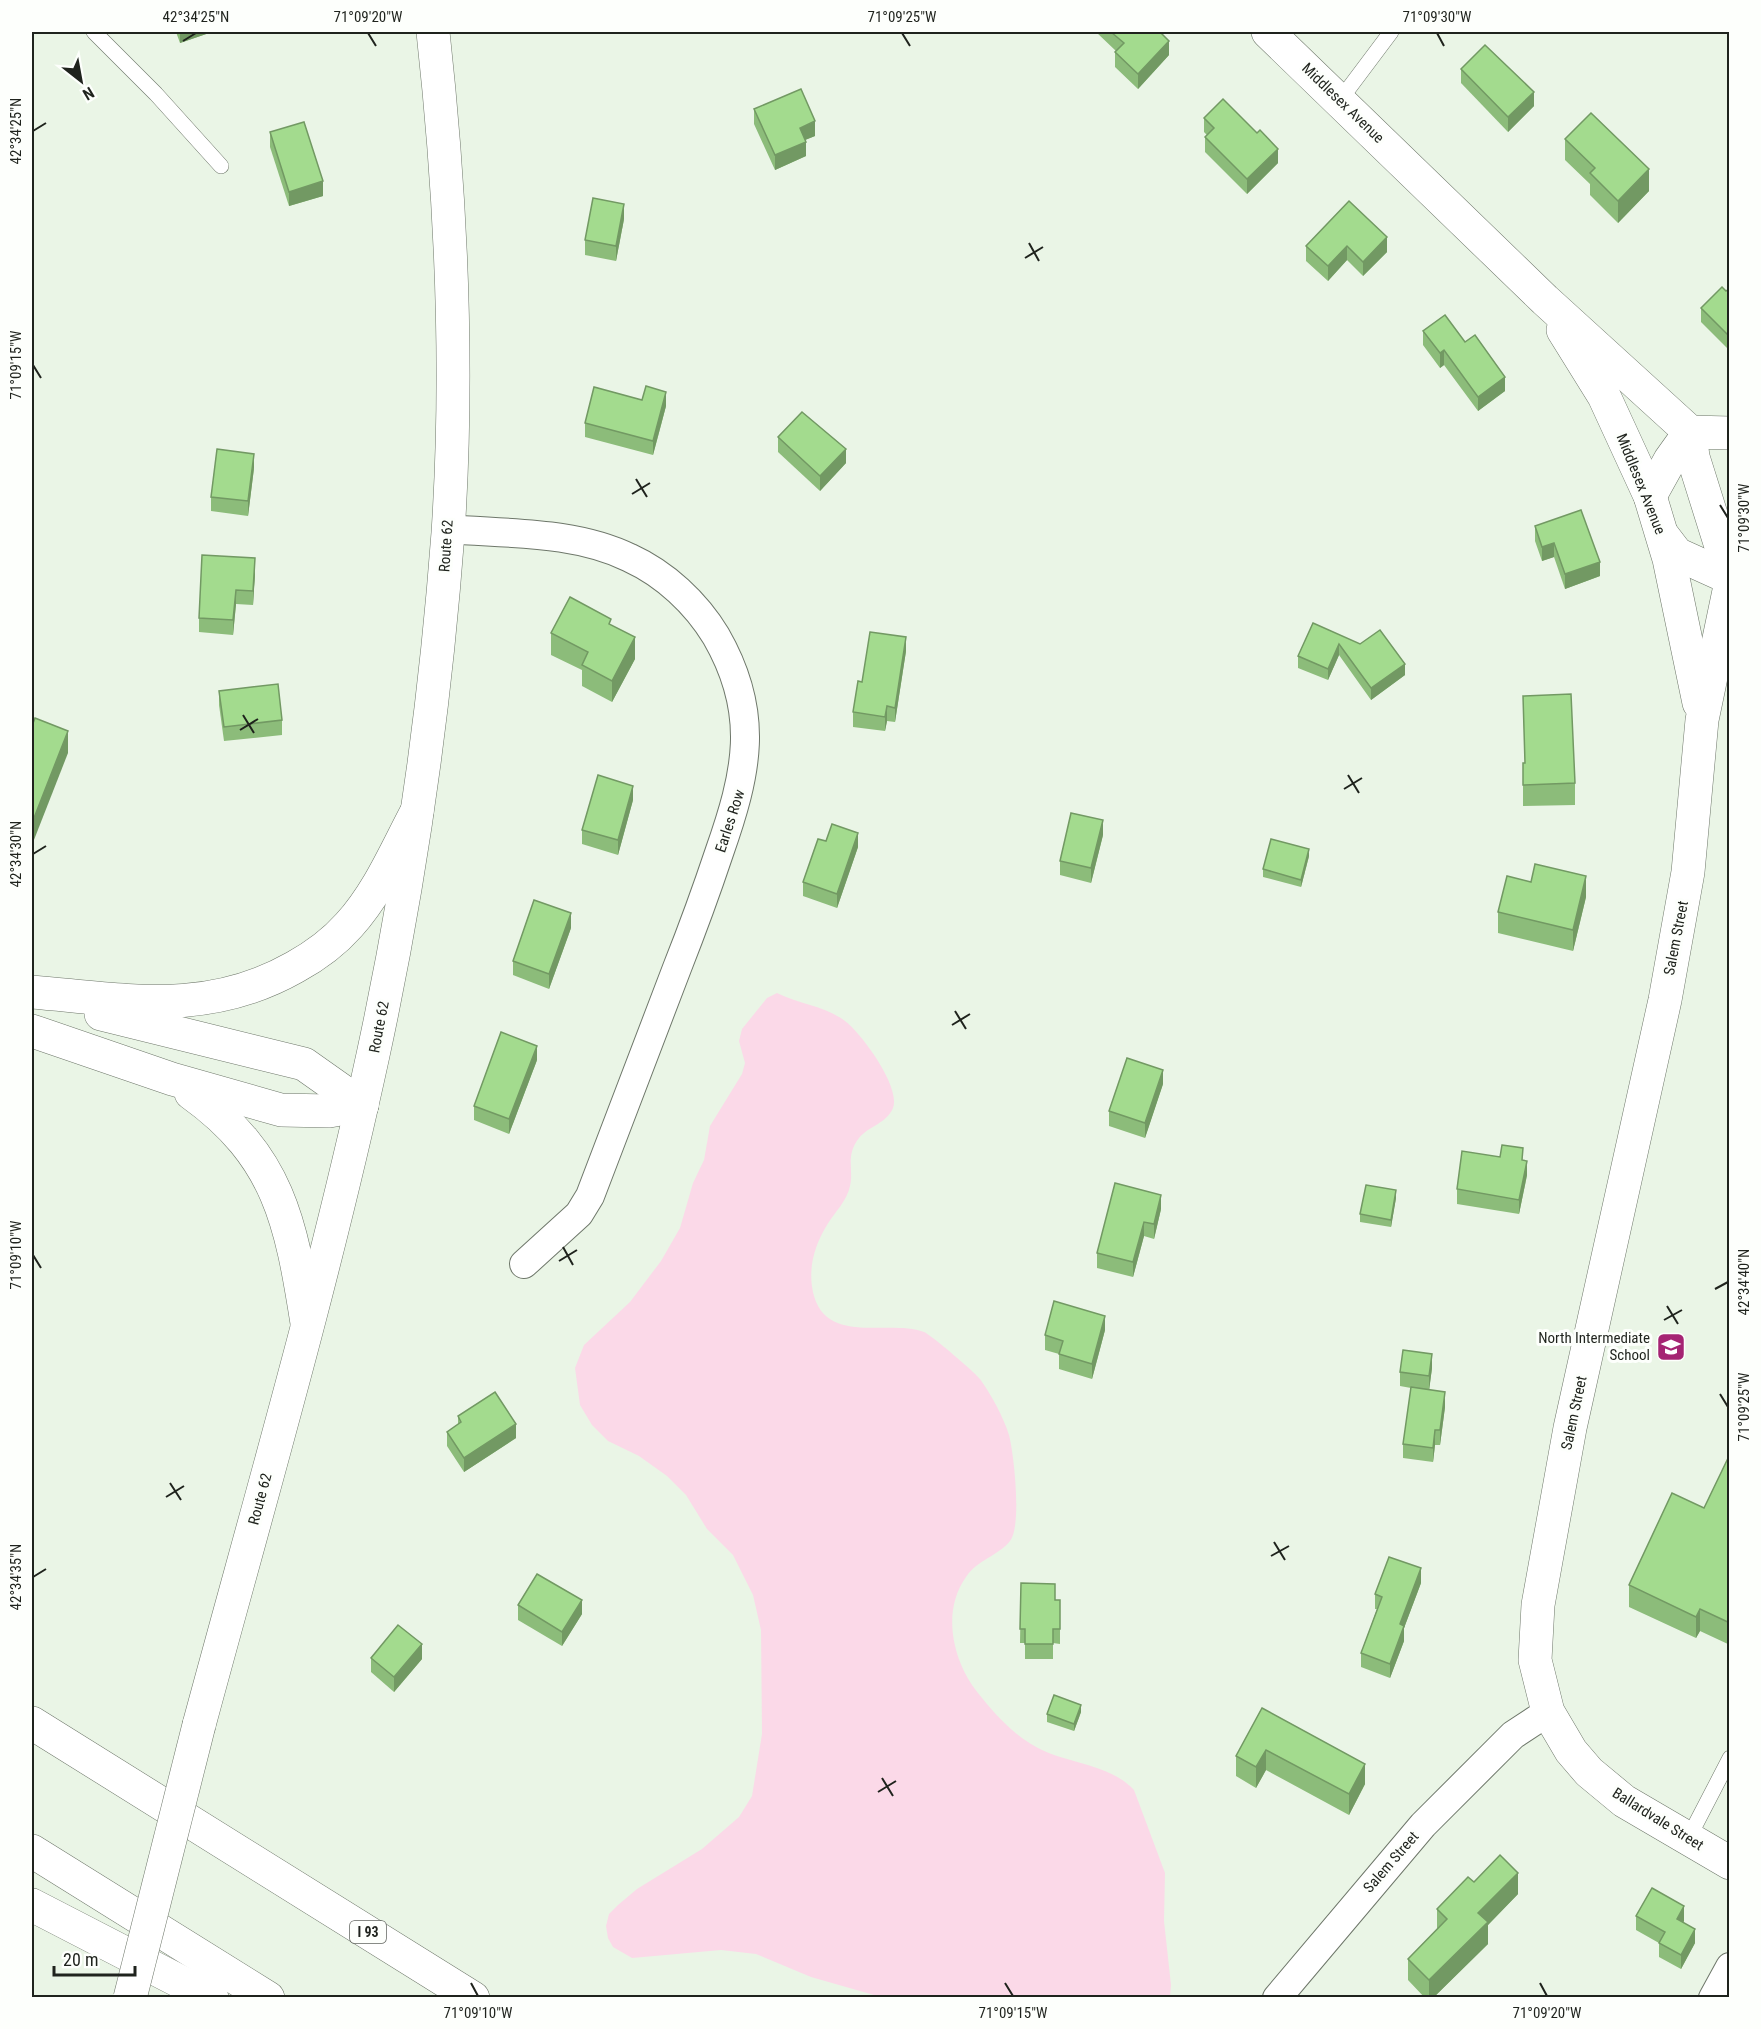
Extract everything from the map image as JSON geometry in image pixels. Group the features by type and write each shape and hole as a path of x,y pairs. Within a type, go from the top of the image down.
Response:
{"main road":[{"name":"Route 62","path":"130,1998 199,1725 308,1323 362,1105 396,939 417,811 438,641 448,529 452,388 443,139 433,32"},
{"name":"Middlesex Avenue","path":"1269,32 1545,300 1690,432"},
{"name":"Middlesex Avenue","path":"1545,300 1604,396 1650,496 1664,537 1695,674 1702,720"},
{"path":"1690,432 1730,433"},
{"path":"1650,496 1670,460 1690,432"},
{"path":"1690,432 1693,457 1730,576"},
{"path":"1664,537 1677,554 1730,576"},
{"name":"Salem Street","path":"1548,1712 1535,1660 1538,1605 1570,1428 1669,976 1690,860 1702,720 1730,586"},
{"path":"32,994 177,1002 218,997 272,980 308,959 349,925 376,888 417,811"},
{"path":"32,994 304,1064 362,1105"},
{"path":"32,1030 172,1079 281,1110 302,1112 362,1105"},
{"path":"172,1079 233,1125 267,1174 296,1250 308,1323"},
{"path":"32,1703 263,1866"},
{"name":"Ballardvale Street","path":"1548,1712 1571,1751 1601,1782 1624,1801 1730,1863"},
{"name":"I 93","path":"32,1723 473,1998"},
{"path":"32,1851 268,1998"},
{"path":"32,1905 212,1998"}],"street":[{"name":"Earles Row","path":"448,529 580,541 631,558 654,571 675,587 710,626 734,674 745,726 745,762 736,806 698,915 590,1196 579,1214 524,1264"},
{"name":"Salem Street","path":"1277,1998 1430,1818 1513,1735 1548,1712"},
{"path":"1713,1998 1730,1967"}],"lane":[{"path":"94,32 156,94 221,166"},
{"path":"1340,100 1391,32"},
{"path":"1688,1839 1730,1758"}],"shaded area":[{"path":"777,993 820,1008 845,1021 870,1049 886,1075 894,1099 893,1108 887,1117 863,1134 852,1151 851,1180 848,1191 822,1233 815,1250 811,1277 814,1296 821,1311 832,1320 846,1325 861,1328 910,1329 928,1334 977,1376 997,1406 1011,1444 1015,1473 1016,1521 1010,1541 1000,1551 971,1571 958,1591 952,1621 957,1652 969,1681 1016,1734 1043,1751 1111,1774 1134,1790 1165,1873 1164,1921 1171,1985 1170,1997 881,1997 811,1977 756,1954 721,1950 632,1958 613,1947 608,1938 606,1926 609,1914 618,1905 637,1889 702,1849 739,1817 752,1796 762,1734 761,1630 753,1595 733,1555 707,1529 686,1495 667,1476 639,1456 608,1441 592,1425 580,1405 575,1368 584,1345 630,1302 661,1261 680,1228 693,1183 704,1160 710,1126 742,1074 745,1063 739,1041 742,1029 767,998"}],"building":[{"path":"1111,32 1160,32 1169,41 1138,74 1115,52 1124,43"},
{"path":"1485,45 1534,92 1508,117 1461,69"},
{"path":"801,89 815,121 800,128 806,142 775,155 754,109"},
{"path":"1223,99 1257,133 1260,130 1278,149 1247,179 1205,137 1214,128 1204,118"},
{"path":"1591,113 1649,169 1618,201 1590,173 1595,168 1565,139"},
{"path":"304,122 323,181 289,192 270,132"},
{"path":"593,198 624,204 616,246 585,240"},
{"path":"1349,201 1387,237 1363,262 1347,246 1328,266 1306,246"},
{"path":"1722,287 1726,291 1730,288 1730,337 1701,308"},
{"path":"1445,315 1465,342 1475,335 1505,377 1478,397 1444,350 1440,353 1423,331"},
{"path":"646,386 666,392 653,441 585,423 594,387 642,400"},
{"path":"802,412 846,449 820,476 778,437"},
{"path":"217,449 254,454 248,501 211,497"},
{"path":"1581,510 1600,562 1565,574 1554,543 1542,547 1535,526"},
{"path":"202,555 255,558 253,591 236,590 233,620 199,618"},
{"path":"570,597 611,619 609,624 635,637 612,681 582,665 588,652 551,633"},
{"path":"1313,623 1360,644 1380,630 1405,664 1371,688 1339,644 1328,669 1298,656"},
{"path":"870,632 906,637 895,708 887,706 885,717 853,712 858,681 862,682"},
{"path":"278,684 282,720 224,727 219,691"},
{"path":"1571,694 1575,783 1523,785 1523,763 1525,763 1523,696"},
{"path":"35,718 68,731 32,823 32,726"},
{"path":"598,775 633,786 618,840 582,830"},
{"path":"1071,813 1103,820 1091,868 1060,861"},
{"path":"832,824 858,833 837,894 803,882 818,839 826,841"},
{"path":"1271,839 1309,849 1301,880 1263,869"},
{"path":"1535,864 1586,876 1573,930 1498,912 1507,876 1531,882"},
{"path":"534,900 571,913 549,974 513,961"},
{"path":"501,1032 537,1046 509,1119 474,1106"},
{"path":"1127,1058 1163,1070 1145,1123 1109,1111"},
{"path":"1502,1145 1523,1148 1522,1160 1527,1161 1519,1200 1457,1189 1462,1151 1500,1157"},
{"path":"1115,1183 1161,1195 1154,1224 1144,1222 1133,1262 1097,1253"},
{"path":"1366,1185 1396,1190 1391,1220 1360,1214"},
{"path":"1054,1301 1105,1316 1092,1364 1059,1354 1063,1341 1045,1335"},
{"path":"1403,1350 1432,1354 1429,1376 1400,1372"},
{"path":"1411,1387 1445,1392 1440,1430 1435,1430 1433,1448 1403,1444"},
{"path":"495,1392 516,1424 464,1458 447,1432 461,1422 458,1416"},
{"path":"1730,1454 1730,1623 1700,1609 1696,1617 1629,1585 1672,1493 1704,1508"},
{"path":"1389,1557 1421,1568 1400,1624 1404,1626 1390,1664 1361,1653 1382,1597 1375,1594"},
{"path":"537,1574 582,1600 562,1632 518,1605"},
{"path":"1021,1583 1055,1584 1055,1600 1060,1600 1060,1629 1053,1629 1053,1644 1025,1644 1025,1629 1020,1629"},
{"path":"398,1625 422,1644 394,1677 371,1658"},
{"path":"1054,1695 1081,1705 1074,1724 1047,1714"},
{"path":"1262,1708 1365,1764 1349,1794 1266,1750 1256,1767 1236,1756"},
{"path":"1500,1855 1518,1873 1478,1913 1488,1922 1429,1980 1408,1959 1447,1919 1437,1909 1468,1877 1474,1882"},
{"path":"1652,1888 1684,1906 1677,1919 1695,1929 1681,1955 1659,1943 1665,1932 1636,1916"}],"place":[{"name":"North Intermediate School","path":"1671,1347"}]}
